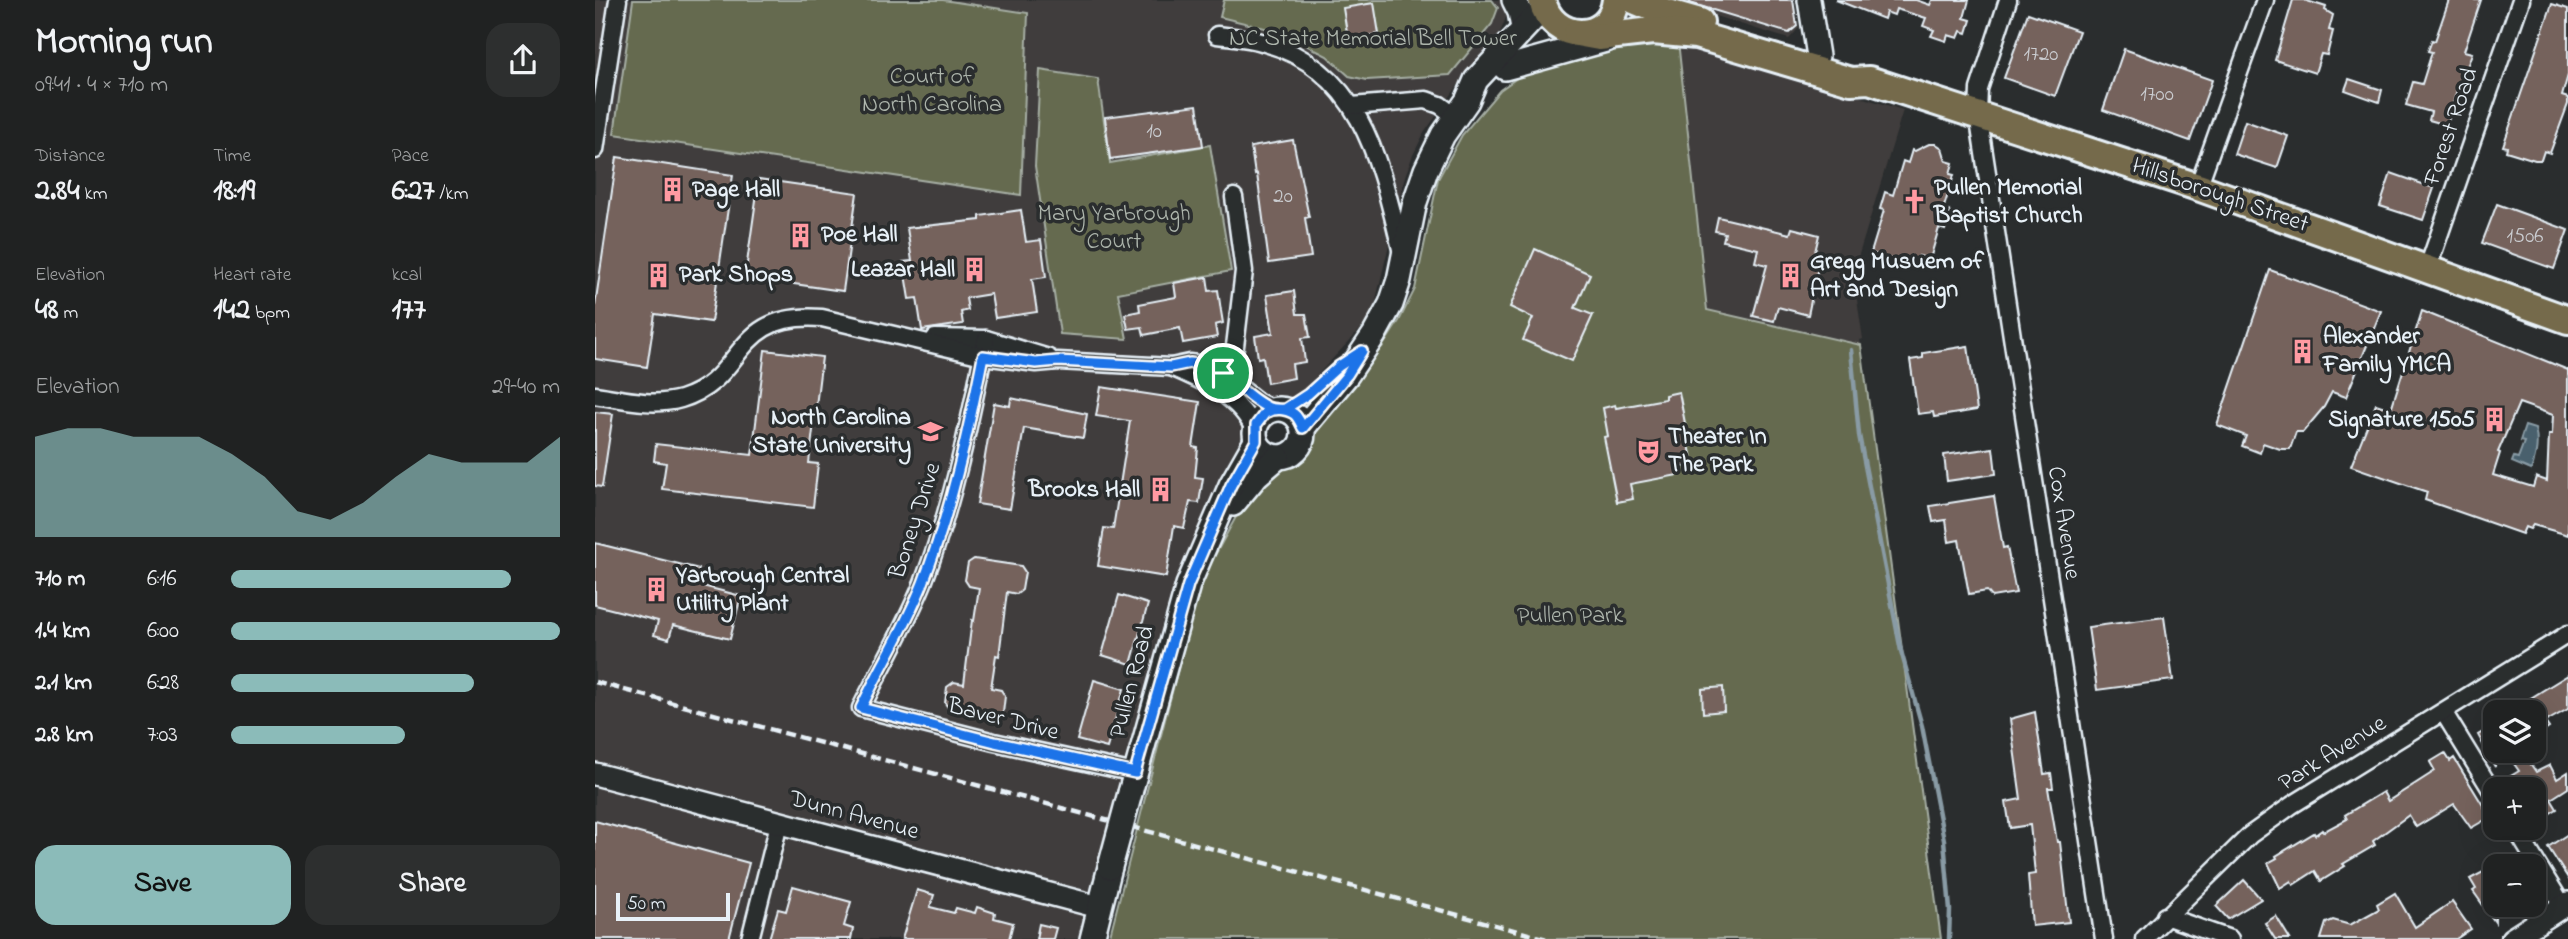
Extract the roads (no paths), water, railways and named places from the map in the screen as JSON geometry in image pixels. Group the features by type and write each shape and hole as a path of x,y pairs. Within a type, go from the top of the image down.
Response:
{"main road":[{"path":"1514,0 1523,28"},
{"path":"1303,428 1347,375 1391,304 1404,259 1415,202 1426,170 1443,135 1476,80 1542,3 1556,26 1572,32 1590,32 1601,27 1610,18 1616,0"},
{"name":"Hillsborough Street","path":"1634,0 1680,18 1740,32 1854,66 1869,80"},
{"name":"Hillsborough Street","path":"1572,32 1599,37 1653,31 1696,35 1850,81 1869,80 2199,187 2568,320"},
{"path":"1461,108 1527,51 1572,32"},
{"path":"1505,68 1635,33"},
{"path":"1279,409 1296,416 1303,428 1302,441 1298,447 1287,455 1278,457 1265,452 1255,436 1260,418 1308,394 1339,366 1362,351"},
{"name":"Pullen Road","path":"1092,939 1185,595 1231,485 1255,436"},
{"name":"Pullen Road","path":"1215,525 1257,475 1278,457"}],"street":[{"path":"595,150 618,0"},
{"path":"1809,0 1818,56"},
{"name":"Cox Avenue","path":"2008,0 1979,89 1978,114 2104,939"},
{"path":"2199,187 2265,0"},
{"name":"Forest Road","path":"2427,270 2521,0"},
{"path":"1217,35 1265,43 1302,59 1331,81 1352,106 1366,129 1379,164 1404,259"},
{"path":"1352,106 1426,100 1461,108"},
{"path":"1223,373 1233,363 1244,271 1234,197"},
{"path":"595,395 668,402 695,393 718,377 754,333 785,319 802,316 914,338 983,356 1036,363 1058,361 1171,367 1190,363 1205,365 1223,373 1257,401 1279,409"},
{"path":"914,338 986,339 1058,361"},
{"name":"Boney Drive","path":"861,708 922,585 941,531 968,428 986,339"},
{"path":"1171,367 1211,386 1236,406 1255,436"},
{"name":"Park Avenue","path":"2144,939 2250,835 2292,805 2568,634"},
{"name":"Baver Drive","path":"861,708 995,742 1133,783"},
{"path":"2444,713 2483,777"},
{"name":"Dunn Avenue","path":"595,774 1099,907"},
{"path":"750,939 779,824"},
{"path":"2512,939 2565,904 2523,840"},
{"path":"2165,916 2230,939"}],"water":[{"path":"2525,426 2535,429 2536,434 2536,450 2531,470 2512,462 2514,457 2518,458 2524,442 2520,441"}],"waterway":[{"path":"1851,350 1859,435 1901,651 1922,726 1944,840 1950,910 1949,939"}],"railway":[{"path":"595,682 1547,939"}],"place":[{"name":"Page Hall","path":"672,190"},
{"name":"Pullen Memorial Baptist Church","path":"1914,202"},
{"name":"Poe Hall","path":"801,235"},
{"name":"Leazar Hall","path":"975,270"},
{"name":"Park Shops","path":"659,275"},
{"name":"Gregg Musuem of Art and Design","path":"1790,276"},
{"name":"Alexander Family YMCA","path":"2303,351"},
{"name":"Signature 1505","path":"2495,420"},
{"name":"North Carolina State University","path":"931,432"},
{"name":"Theater In The Park","path":"1648,451"},
{"name":"Brooks Hall","path":"1160,490"},
{"name":"Yarbrough Central Utility Plant","path":"656,590"}],"park label":[{"name":"NC State Memorial Bell Tower","path":"1373,39"},
{"name":"Court of North Carolina","path":"932,91"},
{"name":"Mary Yarbrough Court","path":"1114,228"},
{"name":"Pullen Park","path":"1570,616"}]}
